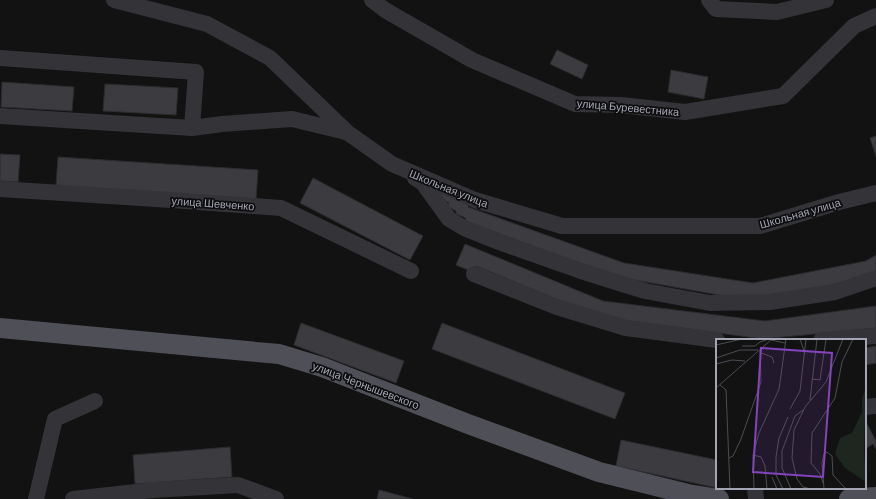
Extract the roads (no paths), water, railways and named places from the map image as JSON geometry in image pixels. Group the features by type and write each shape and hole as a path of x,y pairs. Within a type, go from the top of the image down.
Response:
{"main road":[{"name":"улица Чернышевского","path":"0,328 279,354 322,367 468,424 599,472 688,494 720,499"},
{"path":"850,499 876,497"}],"street":[{"name":"Школьная улица","path":"114,0 207,24 270,58 348,133 392,164 475,200 562,226 760,226 876,192"},
{"name":"улица Буревестника","path":"372,0 385,10 472,60 575,104 621,105 685,112 783,96 854,26 876,16"},
{"path":"710,0 716,9 777,12 826,0"},
{"path":"0,58 196,72 192,128"},
{"path":"0,116 192,128 222,124 292,119 348,133"},
{"path":"392,164 423,183 449,219 464,228 581,271 645,291 710,302 770,302 835,292 876,278"},
{"name":"улица Шевченко","path":"0,189 281,208 412,271"},
{"path":"0,199 24,190"},
{"path":"474,274 557,307 626,328 716,340"},
{"path":"835,339 876,336"},
{"path":"36,499 55,420 95,401"},
{"path":"866,407 876,406"},
{"path":"72,499 153,490 238,485 276,499"},
{"path":"755,489 756,499"}]}
